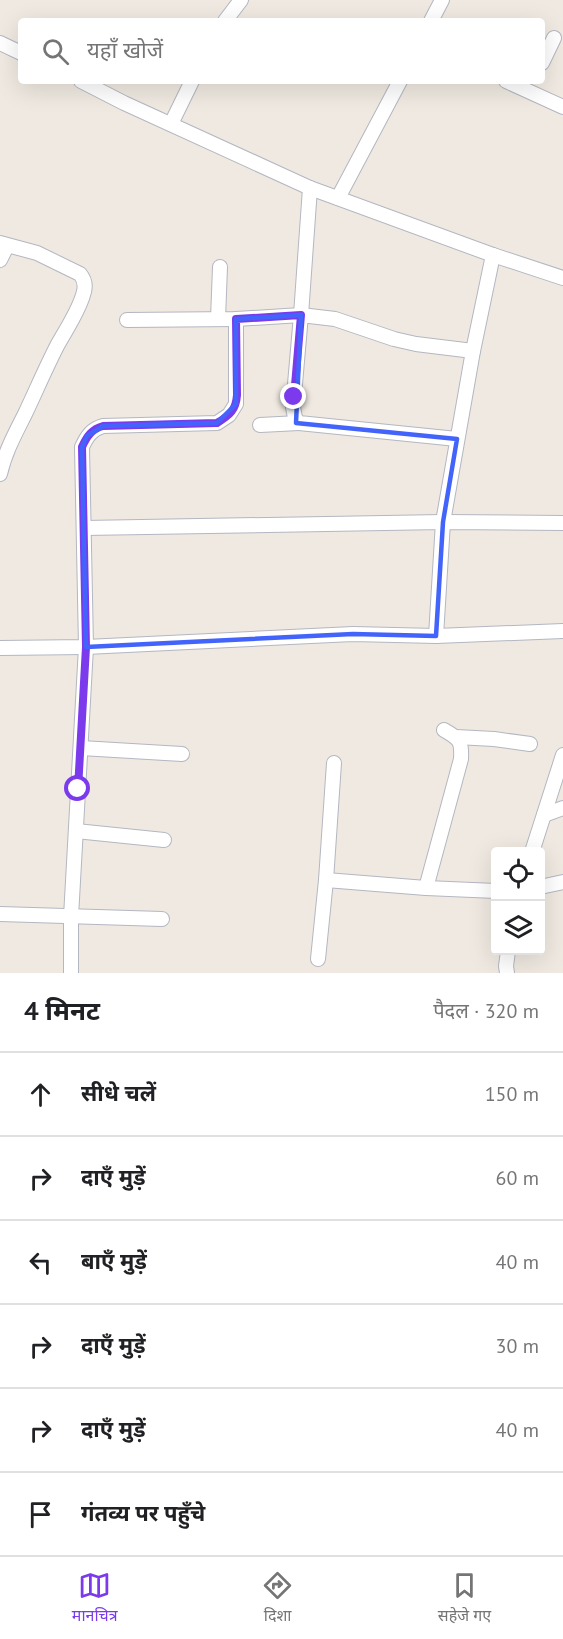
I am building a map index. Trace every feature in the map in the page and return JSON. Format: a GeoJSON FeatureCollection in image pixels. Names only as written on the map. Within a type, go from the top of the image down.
{"type":"FeatureCollection","features":[{"type":"Feature","properties":{"kind":"street"},"geometry":{"type":"LineString","coordinates":[[227,18],[241,0]]}},
{"type":"Feature","properties":{"kind":"street"},"geometry":{"type":"LineString","coordinates":[[433,18],[442,0]]}},
{"type":"Feature","properties":{"kind":"street"},"geometry":{"type":"LineString","coordinates":[[545,57],[554,38]]}},
{"type":"Feature","properties":{"kind":"street"},"geometry":{"type":"LineString","coordinates":[[0,43],[18,52]]}},
{"type":"Feature","properties":{"kind":"street"},"geometry":{"type":"LineString","coordinates":[[87,84],[310,188],[563,278]]}},
{"type":"Feature","properties":{"kind":"street"},"geometry":{"type":"LineString","coordinates":[[171,124],[191,84]]}},
{"type":"Feature","properties":{"kind":"street"},"geometry":{"type":"LineString","coordinates":[[338,198],[398,84]]}},
{"type":"Feature","properties":{"kind":"street"},"geometry":{"type":"LineString","coordinates":[[531,86],[563,108]]}},
{"type":"Feature","properties":{"kind":"street"},"geometry":{"type":"LineString","coordinates":[[299,423],[295,418],[293,407],[310,188]]}},
{"type":"Feature","properties":{"kind":"street"},"geometry":{"type":"LineString","coordinates":[[0,260],[4,245],[37,253],[80,274],[85,284],[84,294],[11,441],[0,474]]}},
{"type":"Feature","properties":{"kind":"street"},"geometry":{"type":"LineString","coordinates":[[436,636],[443,522],[473,351],[494,255]]}},
{"type":"Feature","properties":{"kind":"street"},"geometry":{"type":"LineString","coordinates":[[218,319],[220,267]]}},
{"type":"Feature","properties":{"kind":"street"},"geometry":{"type":"LineString","coordinates":[[127,320],[236,319],[301,315],[335,319],[416,344],[473,351]]}},
{"type":"Feature","properties":{"kind":"street"},"geometry":{"type":"LineString","coordinates":[[71,973],[71,917],[86,647],[82,447],[87,436],[96,428],[103,426],[217,423],[229,415],[236,404],[237,395],[236,319]]}},
{"type":"Feature","properties":{"kind":"street"},"geometry":{"type":"LineString","coordinates":[[260,424],[299,423],[457,439]]}},
{"type":"Feature","properties":{"kind":"street"},"geometry":{"type":"LineString","coordinates":[[84,528],[443,522],[563,523]]}},
{"type":"Feature","properties":{"kind":"street"},"geometry":{"type":"LineString","coordinates":[[0,648],[86,647],[353,634],[436,636],[563,631]]}},
{"type":"Feature","properties":{"kind":"street"},"geometry":{"type":"LineString","coordinates":[[426,888],[461,759],[462,747],[450,734],[530,744]]}},
{"type":"Feature","properties":{"kind":"street"},"geometry":{"type":"LineString","coordinates":[[81,748],[182,754]]}},
{"type":"Feature","properties":{"kind":"street"},"geometry":{"type":"LineString","coordinates":[[534,847],[563,755]]}},
{"type":"Feature","properties":{"kind":"street"},"geometry":{"type":"LineString","coordinates":[[318,959],[334,763]]}},
{"type":"Feature","properties":{"kind":"street"},"geometry":{"type":"LineString","coordinates":[[544,815],[563,808]]}},
{"type":"Feature","properties":{"kind":"street"},"geometry":{"type":"LineString","coordinates":[[76,831],[164,840]]}},
{"type":"Feature","properties":{"kind":"street"},"geometry":{"type":"LineString","coordinates":[[326,880],[491,891]]}},
{"type":"Feature","properties":{"kind":"street"},"geometry":{"type":"LineString","coordinates":[[545,886],[563,882]]}},
{"type":"Feature","properties":{"kind":"street"},"geometry":{"type":"LineString","coordinates":[[0,914],[162,919]]}},
{"type":"Feature","properties":{"kind":"street"},"geometry":{"type":"LineString","coordinates":[[507,955],[507,973]]}},
{"type":"Feature","properties":{"kind":"highlighted area"},"geometry":{"type":"Polygon","coordinates":[[[301,315],[296,423],[457,439],[443,522],[436,636],[353,634],[86,647],[82,447],[87,436],[103,426],[217,423],[236,404],[236,319],[301,315]]]}},
{"type":"Feature","properties":{"kind":"route"},"geometry":{"type":"LineString","coordinates":[[78,789],[86,647],[82,447],[87,436],[96,428],[103,426],[217,423],[229,415],[236,404],[237,395],[236,319],[301,315],[294,397]]}}]}
